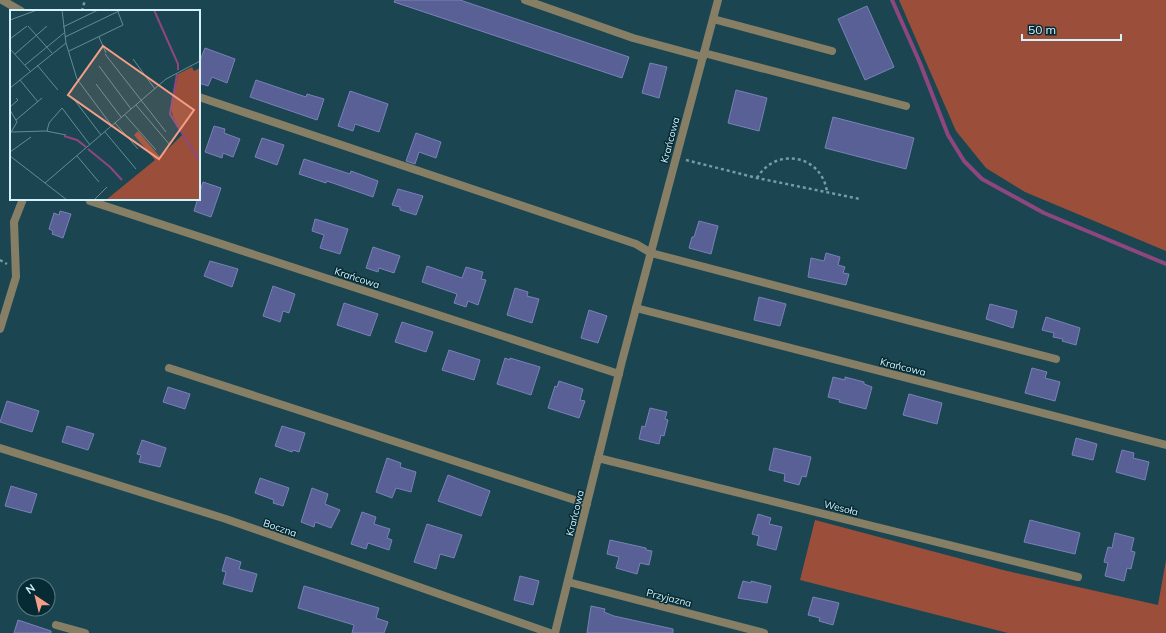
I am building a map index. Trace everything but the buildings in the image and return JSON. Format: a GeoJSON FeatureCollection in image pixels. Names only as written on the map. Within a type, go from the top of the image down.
{"type":"FeatureCollection","features":[{"type":"Feature","properties":{"kind":"street"},"geometry":{"type":"LineString","coordinates":[[2,0],[19,10]]}},
{"type":"Feature","properties":{"kind":"street"},"geometry":{"type":"LineString","coordinates":[[525,0],[633,38],[906,106]]}},
{"type":"Feature","properties":{"kind":"street","name":"Krańcowa"},"geometry":{"type":"LineString","coordinates":[[555,633],[619,374],[718,0]]}},
{"type":"Feature","properties":{"kind":"street"},"geometry":{"type":"LineString","coordinates":[[713,19],[832,51]]}},
{"type":"Feature","properties":{"kind":"street"},"geometry":{"type":"LineString","coordinates":[[200,97],[636,244],[651,253],[1056,359]]}},
{"type":"Feature","properties":{"kind":"street"},"geometry":{"type":"LineString","coordinates":[[0,329],[16,278],[14,222],[23,200]]}},
{"type":"Feature","properties":{"kind":"street","name":"Krańcowa"},"geometry":{"type":"LineString","coordinates":[[90,201],[619,374]]}},
{"type":"Feature","properties":{"kind":"street","name":"Krańcowa"},"geometry":{"type":"LineString","coordinates":[[636,308],[1166,445]]}},
{"type":"Feature","properties":{"kind":"street"},"geometry":{"type":"LineString","coordinates":[[169,368],[587,504]]}},
{"type":"Feature","properties":{"kind":"street","name":"Boczna"},"geometry":{"type":"LineString","coordinates":[[0,448],[226,519],[550,633]]}},
{"type":"Feature","properties":{"kind":"street","name":"Wesoła"},"geometry":{"type":"LineString","coordinates":[[598,458],[1078,577]]}},
{"type":"Feature","properties":{"kind":"street","name":"Przyjazna"},"geometry":{"type":"LineString","coordinates":[[568,582],[764,633]]}},
{"type":"Feature","properties":{"kind":"street"},"geometry":{"type":"LineString","coordinates":[[56,626],[85,633]]}},
{"type":"Feature","properties":{"kind":"path"},"geometry":{"type":"LineString","coordinates":[[82,10],[85,0]]}},
{"type":"Feature","properties":{"kind":"path"},"geometry":{"type":"LineString","coordinates":[[676,157],[757,178],[860,199]]}},
{"type":"Feature","properties":{"kind":"path"},"geometry":{"type":"LineString","coordinates":[[757,178],[761,170],[779,160],[798,159],[808,162],[816,168],[826,184],[828,192]]}},
{"type":"Feature","properties":{"kind":"shaded area"},"geometry":{"type":"Polygon","coordinates":[[[899,0],[1166,0],[1166,251],[1025,192],[986,168],[956,131],[899,0]]]}},
{"type":"Feature","properties":{"kind":"shaded area"},"geometry":{"type":"Polygon","coordinates":[[[815,520],[1003,570],[1158,605],[1166,560],[1166,633],[1008,633],[800,580],[815,520]]]}},
{"type":"Feature","properties":{"kind":"waterway"},"geometry":{"type":"LineString","coordinates":[[892,0],[920,63],[948,135],[964,161],[982,179],[1044,213],[1166,264]]}}]}
